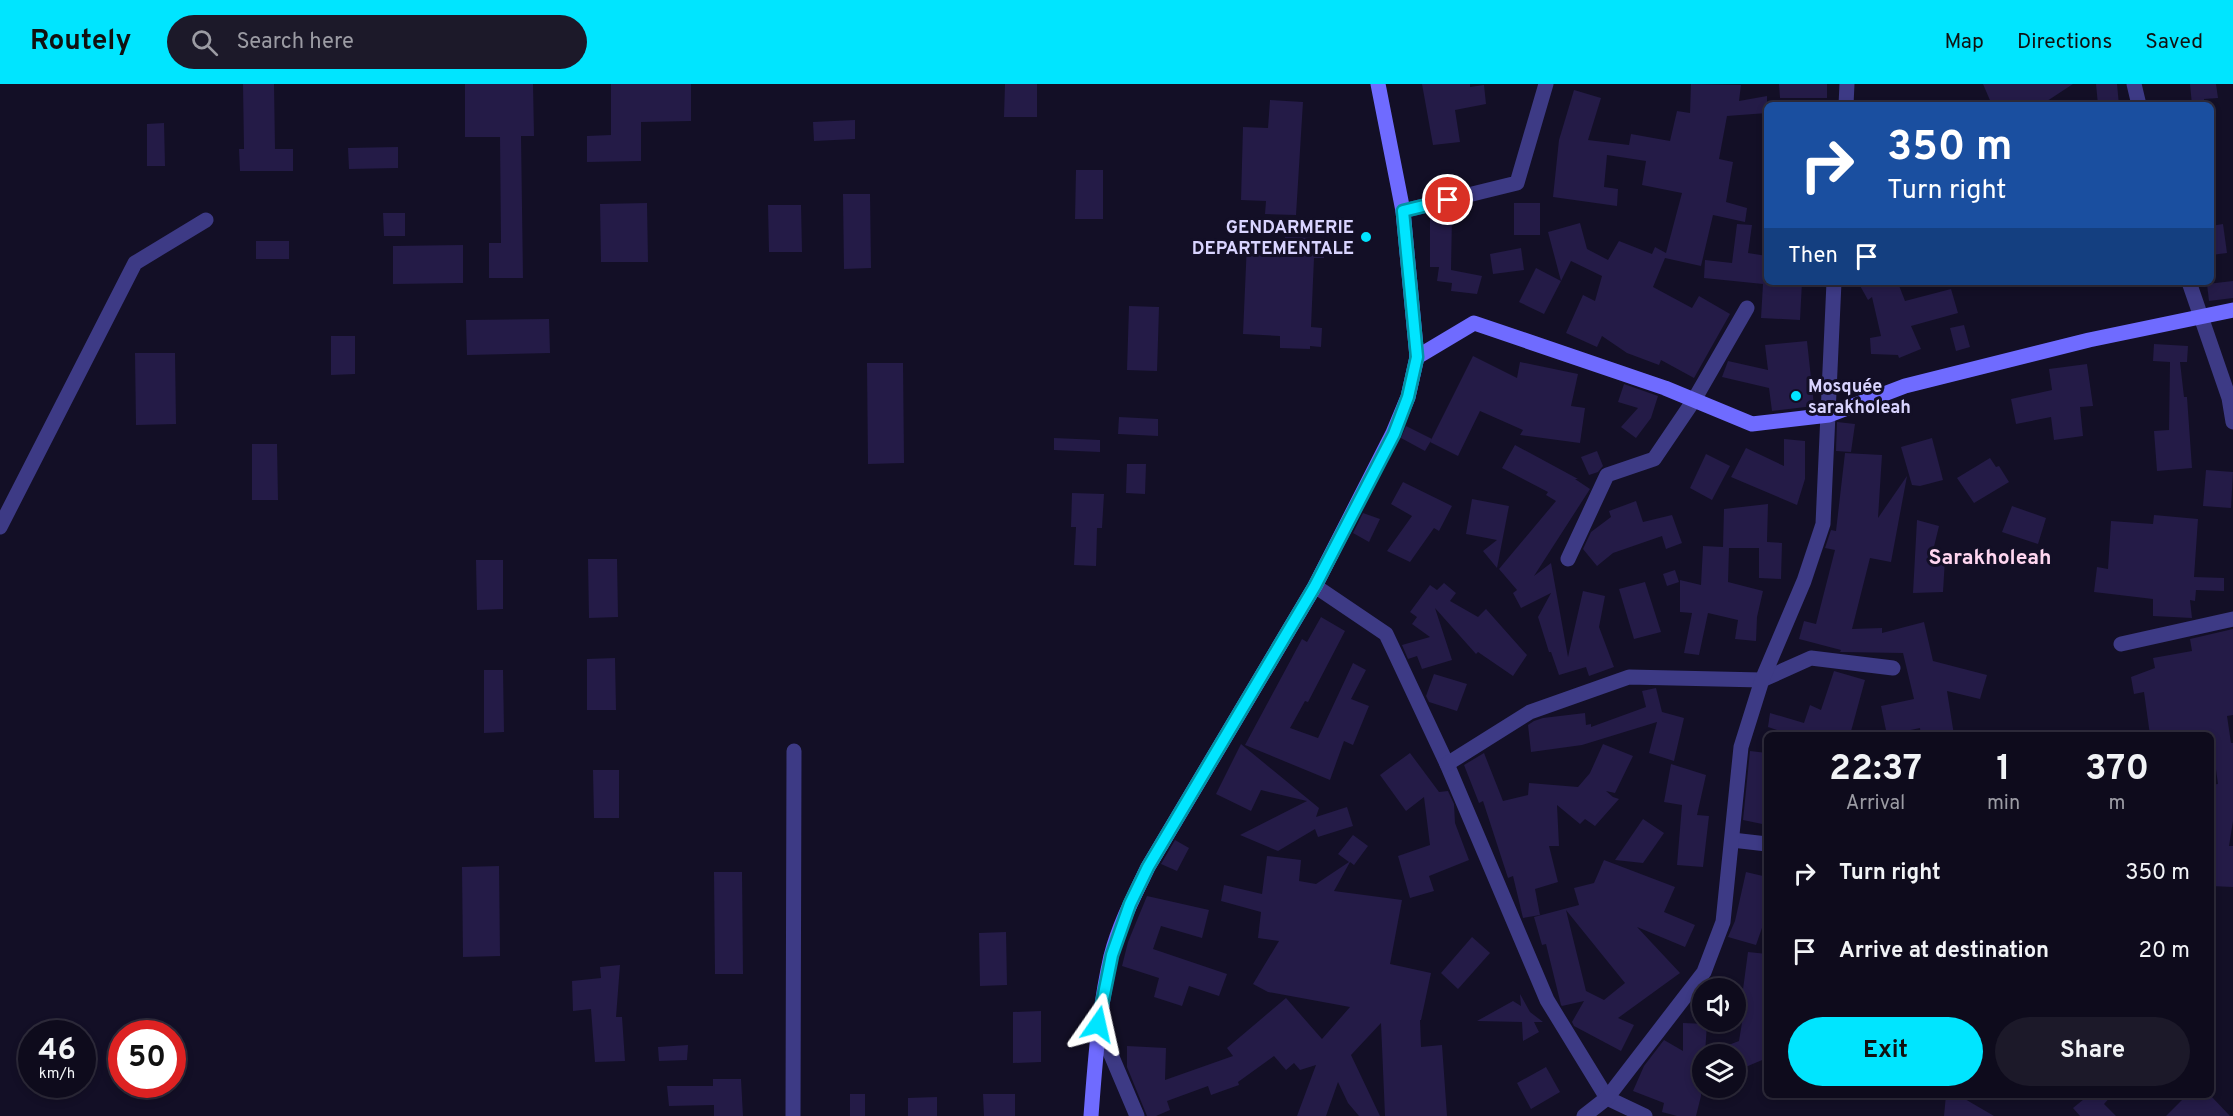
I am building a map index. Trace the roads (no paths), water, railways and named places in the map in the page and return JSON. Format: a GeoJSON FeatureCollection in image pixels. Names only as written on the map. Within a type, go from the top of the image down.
{"type":"FeatureCollection","features":[{"type":"Feature","properties":{"kind":"main road"},"geometry":{"type":"LineString","coordinates":[[1091,1116],[1098,1024],[1112,955],[1130,904],[1144,876],[1315,586],[1394,434],[1408,397],[1417,357],[1403,211],[1378,84]]}},
{"type":"Feature","properties":{"kind":"main road"},"geometry":{"type":"LineString","coordinates":[[1417,357],[1474,323],[1694,400],[1752,424],[1829,415],[1905,386],[2089,340],[2233,310]]}},
{"type":"Feature","properties":{"kind":"street"},"geometry":{"type":"LineString","coordinates":[[1403,211],[1517,183],[1546,84]]}},
{"type":"Feature","properties":{"kind":"street"},"geometry":{"type":"LineString","coordinates":[[1846,102],[1847,84]]}},
{"type":"Feature","properties":{"kind":"street"},"geometry":{"type":"LineString","coordinates":[[2134,84],[2138,102]]}},
{"type":"Feature","properties":{"kind":"street"},"geometry":{"type":"LineString","coordinates":[[0,527],[135,263],[206,220]]}},
{"type":"Feature","properties":{"kind":"street"},"geometry":{"type":"LineString","coordinates":[[1584,1116],[1607,1098],[1704,972],[1723,922],[1741,747],[1762,680],[1804,581],[1823,524],[1834,285]]}},
{"type":"Feature","properties":{"kind":"street"},"geometry":{"type":"LineString","coordinates":[[2190,285],[2229,398],[2233,422]]}},
{"type":"Feature","properties":{"kind":"street"},"geometry":{"type":"LineString","coordinates":[[1568,559],[1607,475],[1654,459],[1694,400],[1747,308]]}},
{"type":"Feature","properties":{"kind":"street"},"geometry":{"type":"LineString","coordinates":[[1315,586],[1386,634],[1447,764],[1546,1000],[1607,1098],[1645,1116]]}},
{"type":"Feature","properties":{"kind":"street"},"geometry":{"type":"LineString","coordinates":[[2121,644],[2233,619]]}},
{"type":"Feature","properties":{"kind":"street"},"geometry":{"type":"LineString","coordinates":[[1447,764],[1530,712],[1629,677],[1762,680],[1811,658],[1893,668]]}},
{"type":"Feature","properties":{"kind":"street"},"geometry":{"type":"LineString","coordinates":[[793,1116],[794,751]]}},
{"type":"Feature","properties":{"kind":"street"},"geometry":{"type":"LineString","coordinates":[[1732,840],[1764,844]]}},
{"type":"Feature","properties":{"kind":"street"},"geometry":{"type":"LineString","coordinates":[[1098,1024],[1137,1116]]}},
{"type":"Feature","properties":{"kind":"place","name":"GENDARMERIE DEPARTEMENTALE"},"geometry":{"type":"Point","coordinates":[1366,237]}},
{"type":"Feature","properties":{"kind":"place","name":"Mosquée sarakholeah"},"geometry":{"type":"Point","coordinates":[1796,396]}},
{"type":"Feature","properties":{"kind":"district","name":"Sarakholeah"},"geometry":{"type":"Point","coordinates":[1990,557]}}]}
